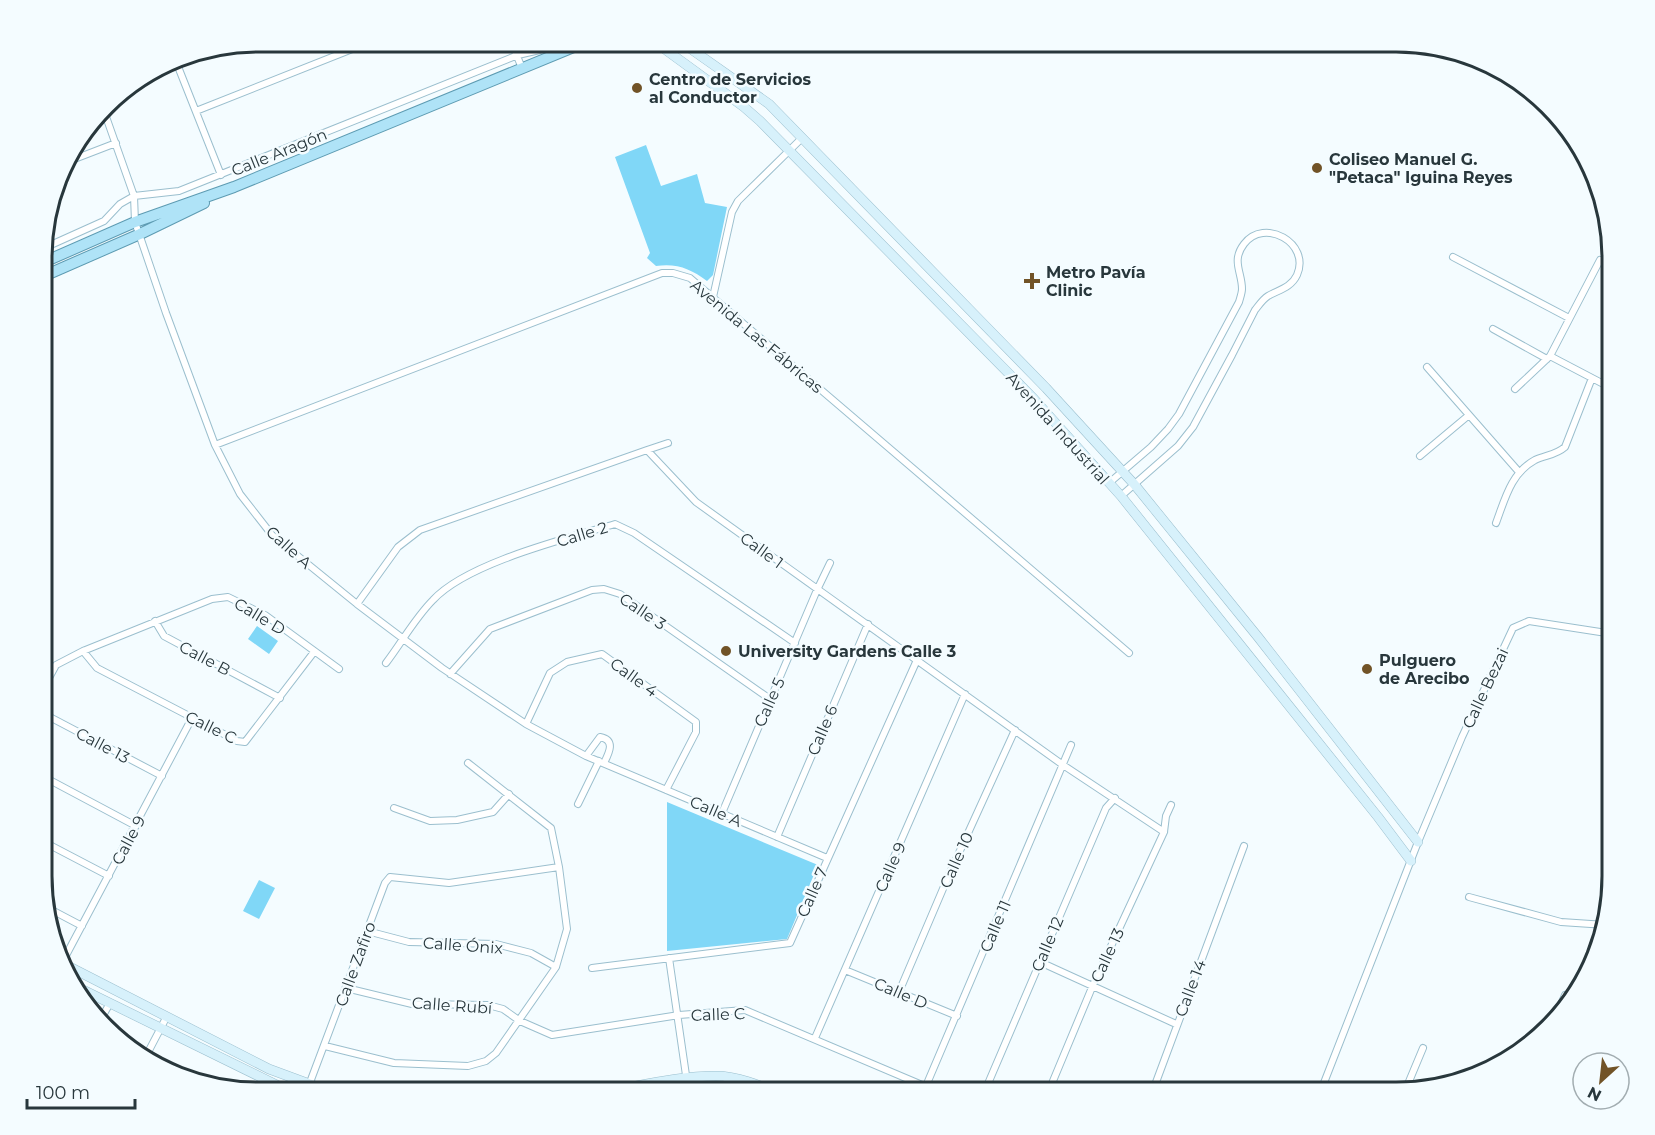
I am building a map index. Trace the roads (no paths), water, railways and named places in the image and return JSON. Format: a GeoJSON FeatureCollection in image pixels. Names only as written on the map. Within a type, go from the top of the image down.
{"type":"FeatureCollection","features":[{"type":"Feature","properties":{"kind":"main road"},"geometry":{"type":"LineString","coordinates":[[52,258],[135,222],[234,187],[558,53]]}},
{"type":"Feature","properties":{"kind":"main road"},"geometry":{"type":"LineString","coordinates":[[52,272],[184,214],[234,187]]}},
{"type":"Feature","properties":{"kind":"street"},"geometry":{"type":"LineString","coordinates":[[196,111],[342,53]]}},
{"type":"Feature","properties":{"kind":"street","name":"Calle Aragón"},"geometry":{"type":"LineString","coordinates":[[134,196],[179,191],[221,176],[527,53]]}},
{"type":"Feature","properties":{"kind":"street","name":"Avenida Industrial"},"geometry":{"type":"LineString","coordinates":[[670,53],[744,107],[790,150],[1034,399],[1121,496],[1411,861]]}},
{"type":"Feature","properties":{"kind":"street","name":"Avenida Industrial"},"geometry":{"type":"LineString","coordinates":[[697,53],[769,104],[1046,388],[1134,484],[1258,637],[1418,842]]}},
{"type":"Feature","properties":{"kind":"street"},"geometry":{"type":"LineString","coordinates":[[518,55],[522,68]]}},
{"type":"Feature","properties":{"kind":"street"},"geometry":{"type":"LineString","coordinates":[[179,69],[221,176]]}},
{"type":"Feature","properties":{"kind":"street"},"geometry":{"type":"LineString","coordinates":[[107,120],[134,196],[135,222]]}},
{"type":"Feature","properties":{"kind":"street"},"geometry":{"type":"LineString","coordinates":[[713,297],[732,212],[738,201],[802,138]]}},
{"type":"Feature","properties":{"kind":"street"},"geometry":{"type":"LineString","coordinates":[[79,157],[116,143]]}},
{"type":"Feature","properties":{"kind":"street"},"geometry":{"type":"LineString","coordinates":[[53,244],[104,221],[120,204],[134,196]]}},
{"type":"Feature","properties":{"kind":"street","name":"Calle A"},"geometry":{"type":"LineString","coordinates":[[135,222],[215,445],[240,494],[272,535],[357,604],[450,674],[526,724],[586,756],[827,858]]}},
{"type":"Feature","properties":{"kind":"street"},"geometry":{"type":"LineString","coordinates":[[1109,483],[1168,429],[1190,397],[1239,302],[1242,291],[1237,268],[1238,256],[1243,245],[1252,236],[1264,233],[1277,234],[1286,238],[1296,248],[1300,261],[1297,276],[1280,292],[1267,296],[1255,310],[1227,366],[1193,426],[1178,446],[1121,496]]}},
{"type":"Feature","properties":{"kind":"street"},"geometry":{"type":"LineString","coordinates":[[1453,257],[1569,318]]}},
{"type":"Feature","properties":{"kind":"street"},"geometry":{"type":"LineString","coordinates":[[1515,389],[1548,357],[1600,261]]}},
{"type":"Feature","properties":{"kind":"street","name":"Avenida Las Fábricas"},"geometry":{"type":"LineString","coordinates":[[215,445],[662,273],[673,273],[690,278],[713,297],[1129,653]]}},
{"type":"Feature","properties":{"kind":"street"},"geometry":{"type":"LineString","coordinates":[[1493,328],[1602,384]]}},
{"type":"Feature","properties":{"kind":"street"},"geometry":{"type":"LineString","coordinates":[[1427,368],[1520,472]]}},
{"type":"Feature","properties":{"kind":"street"},"geometry":{"type":"LineString","coordinates":[[1496,523],[1511,484],[1520,472],[1535,460],[1560,452],[1565,447],[1592,378]]}},
{"type":"Feature","properties":{"kind":"street"},"geometry":{"type":"LineString","coordinates":[[1420,456],[1469,415]]}},
{"type":"Feature","properties":{"kind":"street"},"geometry":{"type":"LineString","coordinates":[[357,604],[398,547],[420,530],[668,443]]}},
{"type":"Feature","properties":{"kind":"street","name":"Calle 1"},"geometry":{"type":"LineString","coordinates":[[647,450],[696,502],[1063,765],[1164,832]]}},
{"type":"Feature","properties":{"kind":"street","name":"Calle 2"},"geometry":{"type":"LineString","coordinates":[[404,639],[433,599],[459,578],[527,551],[615,524],[634,533],[795,643]]}},
{"type":"Feature","properties":{"kind":"street","name":"Calle 5"},"geometry":{"type":"LineString","coordinates":[[722,813],[830,563]]}},
{"type":"Feature","properties":{"kind":"street","name":"Calle 3"},"geometry":{"type":"LineString","coordinates":[[450,674],[490,629],[592,590],[604,589],[620,594],[770,699]]}},
{"type":"Feature","properties":{"kind":"street","name":"Calle D"},"geometry":{"type":"LineString","coordinates":[[155,621],[212,599],[228,597],[265,615],[339,669]]}},
{"type":"Feature","properties":{"kind":"street"},"geometry":{"type":"LineString","coordinates":[[53,671],[56,665],[83,651],[155,621]]}},
{"type":"Feature","properties":{"kind":"street","name":"Calle B"},"geometry":{"type":"LineString","coordinates":[[155,621],[164,636],[280,698]]}},
{"type":"Feature","properties":{"kind":"street","name":"Calle Bezai"},"geometry":{"type":"LineString","coordinates":[[1324,1082],[1462,736],[1513,628],[1529,621],[1602,632]]}},
{"type":"Feature","properties":{"kind":"street","name":"Calle 6"},"geometry":{"type":"LineString","coordinates":[[777,837],[868,624]]}},
{"type":"Feature","properties":{"kind":"street"},"geometry":{"type":"LineString","coordinates":[[1242,648],[1258,637]]}},
{"type":"Feature","properties":{"kind":"street"},"geometry":{"type":"LineString","coordinates":[[386,663],[404,639]]}},
{"type":"Feature","properties":{"kind":"street","name":"Calle C"},"geometry":{"type":"LineString","coordinates":[[83,651],[97,668],[237,741],[245,742],[314,652]]}},
{"type":"Feature","properties":{"kind":"street","name":"Calle 4"},"geometry":{"type":"LineString","coordinates":[[526,724],[550,674],[567,662],[602,654],[696,722],[696,732],[666,790]]}},
{"type":"Feature","properties":{"kind":"street","name":"Calle 7"},"geometry":{"type":"LineString","coordinates":[[592,968],[790,943],[917,660]]}},
{"type":"Feature","properties":{"kind":"street","name":"Calle 9"},"geometry":{"type":"LineString","coordinates":[[815,1038],[965,694]]}},
{"type":"Feature","properties":{"kind":"street","name":"Calle 9"},"geometry":{"type":"LineString","coordinates":[[68,955],[192,718]]}},
{"type":"Feature","properties":{"kind":"street","name":"Calle 13"},"geometry":{"type":"LineString","coordinates":[[53,719],[162,776]]}},
{"type":"Feature","properties":{"kind":"street","name":"Calle 10"},"geometry":{"type":"LineString","coordinates":[[899,992],[1015,729]]}},
{"type":"Feature","properties":{"kind":"street"},"geometry":{"type":"LineString","coordinates":[[578,804],[611,748],[610,742],[600,737],[586,756]]}},
{"type":"Feature","properties":{"kind":"street","name":"Calle 11"},"geometry":{"type":"LineString","coordinates":[[928,1082],[1071,745]]}},
{"type":"Feature","properties":{"kind":"street"},"geometry":{"type":"LineString","coordinates":[[326,1046],[394,1064],[468,1066],[486,1062],[496,1053],[520,1021],[556,967],[567,929],[551,828],[468,763]]}},
{"type":"Feature","properties":{"kind":"street"},"geometry":{"type":"LineString","coordinates":[[53,782],[136,826]]}},
{"type":"Feature","properties":{"kind":"street"},"geometry":{"type":"LineString","coordinates":[[394,808],[430,821],[457,820],[493,812],[509,794]]}},
{"type":"Feature","properties":{"kind":"street","name":"Calle 12"},"geometry":{"type":"LineString","coordinates":[[989,1082],[1106,808],[1114,798]]}},
{"type":"Feature","properties":{"kind":"street","name":"Calle 13"},"geometry":{"type":"LineString","coordinates":[[1053,1082],[1093,985],[1164,832],[1166,816],[1171,805]]}},
{"type":"Feature","properties":{"kind":"street"},"geometry":{"type":"LineString","coordinates":[[1378,817],[1391,807]]}},
{"type":"Feature","properties":{"kind":"street","name":"Calle 14"},"geometry":{"type":"LineString","coordinates":[[1040,962],[1176,1024],[1244,846]]}},
{"type":"Feature","properties":{"kind":"street"},"geometry":{"type":"LineString","coordinates":[[53,847],[109,876]]}},
{"type":"Feature","properties":{"kind":"street","name":"Calle Zafiro"},"geometry":{"type":"LineString","coordinates":[[310,1082],[326,1046],[385,883],[390,877],[449,883],[559,867]]}},
{"type":"Feature","properties":{"kind":"street"},"geometry":{"type":"LineString","coordinates":[[1469,897],[1562,922],[1597,924]]}},
{"type":"Feature","properties":{"kind":"street"},"geometry":{"type":"LineString","coordinates":[[55,912],[82,926]]}},
{"type":"Feature","properties":{"kind":"street","name":"Calle Ónix"},"geometry":{"type":"LineString","coordinates":[[367,932],[408,942],[495,944],[531,953],[556,967]]}},
{"type":"Feature","properties":{"kind":"street"},"geometry":{"type":"LineString","coordinates":[[669,958],[687,1082]]}},
{"type":"Feature","properties":{"kind":"street"},"geometry":{"type":"LineString","coordinates":[[75,969],[269,1069],[302,1082]]}},
{"type":"Feature","properties":{"kind":"street","name":"Calle D"},"geometry":{"type":"LineString","coordinates":[[845,970],[957,1016]]}},
{"type":"Feature","properties":{"kind":"street","name":"Calle Rubí"},"geometry":{"type":"LineString","coordinates":[[346,988],[412,1004],[488,1005],[503,1010],[520,1021]]}},
{"type":"Feature","properties":{"kind":"street"},"geometry":{"type":"LineString","coordinates":[[89,993],[271,1082]]}},
{"type":"Feature","properties":{"kind":"street"},"geometry":{"type":"LineString","coordinates":[[105,1013],[110,1003],[128,996]]}},
{"type":"Feature","properties":{"kind":"street","name":"Calle C"},"geometry":{"type":"LineString","coordinates":[[520,1021],[552,1035],[679,1015],[745,1010],[815,1038],[908,1082]]}},
{"type":"Feature","properties":{"kind":"street"},"geometry":{"type":"LineString","coordinates":[[149,1051],[168,1016]]}},
{"type":"Feature","properties":{"kind":"street"},"geometry":{"type":"LineString","coordinates":[[1156,1082],[1176,1024]]}},
{"type":"Feature","properties":{"kind":"street"},"geometry":{"type":"LineString","coordinates":[[1409,1082],[1423,1048]]}},
{"type":"Feature","properties":{"kind":"street"},"geometry":{"type":"LineString","coordinates":[[663,1082],[717,1076],[750,1082]]}},
{"type":"Feature","properties":{"kind":"place","name":"Centro de Servicios al Conductor"},"geometry":{"type":"Point","coordinates":[637,88]}},
{"type":"Feature","properties":{"kind":"place","name":"Coliseo Manuel G. \"Petaca\" Iguina Reyes"},"geometry":{"type":"Point","coordinates":[1317,168]}},
{"type":"Feature","properties":{"kind":"place","name":"Metro Pavía Clinic"},"geometry":{"type":"Point","coordinates":[1032,281]}},
{"type":"Feature","properties":{"kind":"place","name":"University Gardens Calle 3"},"geometry":{"type":"Point","coordinates":[726,651]}},
{"type":"Feature","properties":{"kind":"place","name":"Pulguero de Arecibo"},"geometry":{"type":"Point","coordinates":[1367,669]}}]}
